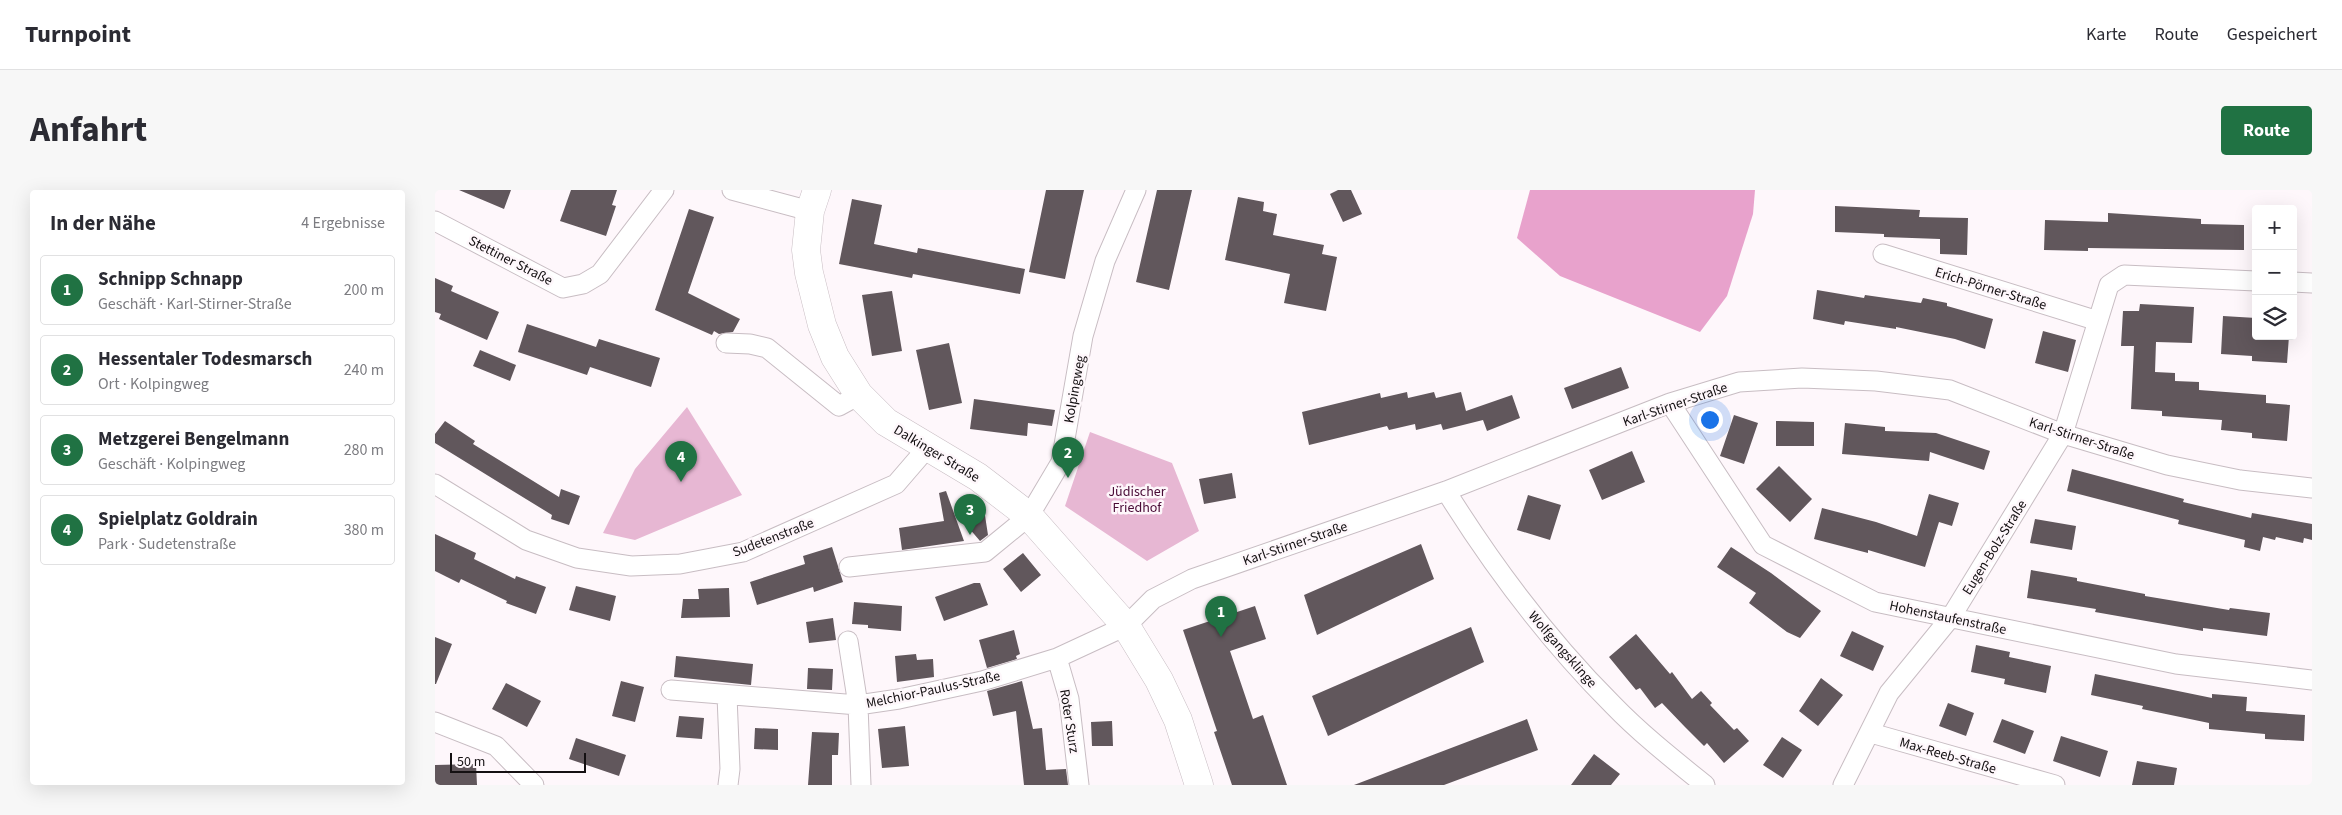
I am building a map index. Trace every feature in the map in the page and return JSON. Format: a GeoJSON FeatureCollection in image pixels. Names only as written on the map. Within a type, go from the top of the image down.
{"type":"FeatureCollection","features":[{"type":"Feature","properties":{"kind":"street","name":"Stettiner Straße"},"geometry":{"type":"LineString","coordinates":[[435,221],[563,288],[583,284],[600,274],[665,190]]}},
{"type":"Feature","properties":{"kind":"street"},"geometry":{"type":"LineString","coordinates":[[732,190],[813,200]]}},
{"type":"Feature","properties":{"kind":"street","name":"Kolpingweg"},"geometry":{"type":"LineString","coordinates":[[849,567],[985,552],[1029,516],[1061,462],[1083,336],[1105,261],[1136,190]]}},
{"type":"Feature","properties":{"kind":"street","name":"Dalkinger Straße"},"geometry":{"type":"LineString","coordinates":[[813,200],[806,250],[809,273],[822,325],[835,357],[859,395],[886,422],[978,477],[1029,516],[1126,626],[1159,680],[1178,720],[1199,785]]}},
{"type":"Feature","properties":{"kind":"street","name":"Erich-Pörner-Straße"},"geometry":{"type":"LineString","coordinates":[[1883,254],[2098,321]]}},
{"type":"Feature","properties":{"kind":"street","name":"Eugen-Bolz-Straße"},"geometry":{"type":"LineString","coordinates":[[1843,785],[1871,733],[1889,693],[1951,618],[2063,434],[2109,285],[2124,275],[2252,281]]}},
{"type":"Feature","properties":{"kind":"street"},"geometry":{"type":"LineString","coordinates":[[2297,282],[2312,283]]}},
{"type":"Feature","properties":{"kind":"street"},"geometry":{"type":"LineString","coordinates":[[726,343],[750,344],[767,348],[839,406],[859,395]]}},
{"type":"Feature","properties":{"kind":"street","name":"Karl-Stirner-Straße"},"geometry":{"type":"LineString","coordinates":[[1126,626],[1153,599],[1192,579],[1446,491],[1670,403],[1739,382],[1802,378],[1876,381],[1950,390],[2063,434],[2167,465],[2239,480],[2312,488]]}},
{"type":"Feature","properties":{"kind":"street","name":"Hohenstaufenstraße"},"geometry":{"type":"LineString","coordinates":[[1670,403],[1763,545],[1875,602],[2176,664],[2312,680]]}},
{"type":"Feature","properties":{"kind":"street","name":"Sudetenstraße"},"geometry":{"type":"LineString","coordinates":[[435,484],[526,540],[577,558],[631,566],[680,564],[743,552],[896,484],[927,448]]}},
{"type":"Feature","properties":{"kind":"street","name":"Wolfgangsklinge"},"geometry":{"type":"LineString","coordinates":[[1446,491],[1478,543],[1573,664],[1615,707],[1705,785]]}},
{"type":"Feature","properties":{"kind":"street","name":"Melchior-Paulus-Straße"},"geometry":{"type":"LineString","coordinates":[[671,690],[727,696],[858,705],[899,699],[982,681],[1057,658],[1126,626]]}},
{"type":"Feature","properties":{"kind":"street"},"geometry":{"type":"LineString","coordinates":[[848,641],[858,705],[861,785]]}},
{"type":"Feature","properties":{"kind":"street","name":"Roter Sturz"},"geometry":{"type":"LineString","coordinates":[[1057,658],[1069,699],[1079,785]]}},
{"type":"Feature","properties":{"kind":"street"},"geometry":{"type":"LineString","coordinates":[[727,696],[730,768],[728,785]]}},
{"type":"Feature","properties":{"kind":"street"},"geometry":{"type":"LineString","coordinates":[[435,722],[496,746],[533,785]]}},
{"type":"Feature","properties":{"kind":"street","name":"Max-Reeb-Straße"},"geometry":{"type":"LineString","coordinates":[[1871,733],[2055,785]]}},
{"type":"Feature","properties":{"kind":"green space"},"geometry":{"type":"Polygon","coordinates":[[[687,407],[742,495],[635,540],[603,533],[635,469],[687,407]]]}},
{"type":"Feature","properties":{"kind":"green space","name":"Jüdischer Friedhof"},"geometry":{"type":"Polygon","coordinates":[[[1090,432],[1172,463],[1199,531],[1147,561],[1065,506],[1090,432]]]}},
{"type":"Feature","properties":{"kind":"shaded area"},"geometry":{"type":"Polygon","coordinates":[[[1530,190],[1755,190],[1753,214],[1727,296],[1700,332],[1560,276],[1517,238],[1530,190]]]}},
{"type":"Feature","properties":{"kind":"building"},"geometry":{"type":"Polygon","coordinates":[[[459,190],[511,190],[504,209],[459,190]]]}},
{"type":"Feature","properties":{"kind":"building"},"geometry":{"type":"Polygon","coordinates":[[[571,190],[617,190],[612,205],[616,206],[606,236],[560,221],[571,190]]]}},
{"type":"Feature","properties":{"kind":"building"},"geometry":{"type":"Polygon","coordinates":[[[1046,190],[1084,190],[1065,279],[1029,272],[1046,190]]]}},
{"type":"Feature","properties":{"kind":"building"},"geometry":{"type":"Polygon","coordinates":[[[1157,190],[1192,190],[1169,290],[1136,282],[1157,190]]]}},
{"type":"Feature","properties":{"kind":"building"},"geometry":{"type":"Polygon","coordinates":[[[1338,190],[1351,190],[1362,214],[1343,222],[1330,194],[1338,190]]]}},
{"type":"Feature","properties":{"kind":"building"},"geometry":{"type":"Polygon","coordinates":[[[1238,197],[1264,202],[1263,211],[1277,214],[1273,235],[1324,245],[1322,254],[1337,257],[1326,311],[1284,303],[1290,274],[1225,260],[1238,197]]]}},
{"type":"Feature","properties":{"kind":"building"},"geometry":{"type":"Polygon","coordinates":[[[852,199],[882,205],[874,244],[917,253],[918,248],[1025,269],[1020,294],[913,274],[912,278],[839,264],[852,199]]]}},
{"type":"Feature","properties":{"kind":"building"},"geometry":{"type":"Polygon","coordinates":[[[1835,206],[1920,210],[1919,217],[1968,218],[1967,255],[1940,254],[1940,239],[1884,237],[1884,234],[1835,232],[1835,206]]]}},
{"type":"Feature","properties":{"kind":"building"},"geometry":{"type":"Polygon","coordinates":[[[689,209],[714,217],[688,293],[740,319],[733,332],[719,334],[714,331],[712,335],[655,310],[689,209]]]}},
{"type":"Feature","properties":{"kind":"building"},"geometry":{"type":"Polygon","coordinates":[[[2108,213],[2201,219],[2201,224],[2244,225],[2244,250],[2088,248],[2088,251],[2044,250],[2045,220],[2108,222],[2108,213]]]}},
{"type":"Feature","properties":{"kind":"building"},"geometry":{"type":"Polygon","coordinates":[[[435,278],[453,286],[451,291],[499,312],[487,340],[439,319],[441,314],[435,312],[435,278]]]}},
{"type":"Feature","properties":{"kind":"building"},"geometry":{"type":"Polygon","coordinates":[[[1817,290],[1864,298],[1865,295],[1921,303],[1923,298],[1947,303],[1947,306],[1993,319],[1985,349],[1955,339],[1896,327],[1896,329],[1845,321],[1844,325],[1813,319],[1817,290]]]}},
{"type":"Feature","properties":{"kind":"building"},"geometry":{"type":"Polygon","coordinates":[[[892,291],[902,351],[872,356],[862,295],[892,291]]]}},
{"type":"Feature","properties":{"kind":"building"},"geometry":{"type":"Polygon","coordinates":[[[2140,304],[2194,307],[2192,343],[2156,342],[2155,372],[2175,373],[2175,381],[2199,382],[2199,390],[2266,395],[2266,403],[2290,405],[2287,441],[2252,438],[2252,433],[2221,430],[2222,420],[2162,416],[2162,411],[2131,409],[2134,346],[2121,346],[2123,311],[2139,311],[2140,304]]]}},
{"type":"Feature","properties":{"kind":"building"},"geometry":{"type":"Polygon","coordinates":[[[2223,316],[2252,318],[2252,340],[2289,340],[2287,363],[2252,361],[2252,356],[2221,354],[2223,316]]]}},
{"type":"Feature","properties":{"kind":"building"},"geometry":{"type":"Polygon","coordinates":[[[527,324],[596,347],[599,339],[660,358],[651,387],[590,367],[587,375],[518,352],[527,324]]]}},
{"type":"Feature","properties":{"kind":"building"},"geometry":{"type":"Polygon","coordinates":[[[2043,331],[2076,340],[2068,372],[2035,363],[2043,331]]]}},
{"type":"Feature","properties":{"kind":"building"},"geometry":{"type":"Polygon","coordinates":[[[949,343],[962,403],[929,410],[916,350],[949,343]]]}},
{"type":"Feature","properties":{"kind":"building"},"geometry":{"type":"Polygon","coordinates":[[[480,350],[516,365],[510,381],[473,366],[480,350]]]}},
{"type":"Feature","properties":{"kind":"building"},"geometry":{"type":"Polygon","coordinates":[[[1621,367],[1629,388],[1572,409],[1564,388],[1621,367]]]}},
{"type":"Feature","properties":{"kind":"building"},"geometry":{"type":"Polygon","coordinates":[[[1407,392],[1408,398],[1434,392],[1436,398],[1461,392],[1466,411],[1512,395],[1520,418],[1487,431],[1483,420],[1443,430],[1441,424],[1416,430],[1415,424],[1389,430],[1387,426],[1309,445],[1302,412],[1380,393],[1381,398],[1407,392]]]}},
{"type":"Feature","properties":{"kind":"building"},"geometry":{"type":"Polygon","coordinates":[[[974,399],[1055,410],[1052,426],[1028,423],[1027,436],[970,429],[974,399]]]}},
{"type":"Feature","properties":{"kind":"building"},"geometry":{"type":"Polygon","coordinates":[[[1734,415],[1758,423],[1744,464],[1720,456],[1734,415]]]}},
{"type":"Feature","properties":{"kind":"building"},"geometry":{"type":"Polygon","coordinates":[[[445,421],[475,441],[473,444],[559,497],[561,489],[580,496],[569,525],[551,519],[552,515],[435,443],[435,434],[445,421]]]}},
{"type":"Feature","properties":{"kind":"building"},"geometry":{"type":"Polygon","coordinates":[[[1776,421],[1814,422],[1814,446],[1776,446],[1776,421]]]}},
{"type":"Feature","properties":{"kind":"building"},"geometry":{"type":"Polygon","coordinates":[[[1845,423],[1885,427],[1885,431],[1936,433],[1990,451],[1984,470],[1930,452],[1929,461],[1842,454],[1845,423]]]}},
{"type":"Feature","properties":{"kind":"building"},"geometry":{"type":"Polygon","coordinates":[[[1632,451],[1645,482],[1602,500],[1589,470],[1632,451]]]}},
{"type":"Feature","properties":{"kind":"building"},"geometry":{"type":"Polygon","coordinates":[[[1779,466],[1812,499],[1790,522],[1756,489],[1779,466]]]}},
{"type":"Feature","properties":{"kind":"building"},"geometry":{"type":"Polygon","coordinates":[[[2072,469],[2184,499],[2183,502],[2251,518],[2252,513],[2312,524],[2312,540],[2304,538],[2303,543],[2276,537],[2275,540],[2263,537],[2260,551],[2244,547],[2245,540],[2178,524],[2179,520],[2067,491],[2072,469]]]}},
{"type":"Feature","properties":{"kind":"building"},"geometry":{"type":"Polygon","coordinates":[[[1232,473],[1236,498],[1204,504],[1199,479],[1232,473]]]}},
{"type":"Feature","properties":{"kind":"building"},"geometry":{"type":"Polygon","coordinates":[[[946,491],[964,541],[902,550],[899,528],[944,521],[939,493],[946,491]]]}},
{"type":"Feature","properties":{"kind":"building"},"geometry":{"type":"Polygon","coordinates":[[[1929,494],[1959,503],[1952,526],[1939,522],[1925,567],[1868,550],[1868,553],[1814,539],[1822,508],[1876,522],[1917,536],[1929,494]]]}},
{"type":"Feature","properties":{"kind":"building"},"geometry":{"type":"Polygon","coordinates":[[[1528,495],[1561,505],[1550,540],[1517,530],[1528,495]]]}},
{"type":"Feature","properties":{"kind":"building"},"geometry":{"type":"Polygon","coordinates":[[[984,509],[988,535],[980,541],[957,514],[984,509]]]}},
{"type":"Feature","properties":{"kind":"building"},"geometry":{"type":"Polygon","coordinates":[[[2035,519],[2076,526],[2072,550],[2030,543],[2035,519]]]}},
{"type":"Feature","properties":{"kind":"building"},"geometry":{"type":"Polygon","coordinates":[[[435,534],[476,553],[474,559],[515,579],[516,576],[546,587],[536,614],[506,603],[507,601],[461,579],[459,583],[435,571],[435,534]]]}},
{"type":"Feature","properties":{"kind":"building"},"geometry":{"type":"Polygon","coordinates":[[[1421,544],[1434,579],[1317,635],[1304,595],[1421,544]]]}},
{"type":"Feature","properties":{"kind":"building"},"geometry":{"type":"Polygon","coordinates":[[[832,547],[843,582],[814,592],[813,587],[757,605],[750,582],[805,564],[803,556],[832,547]]]}},
{"type":"Feature","properties":{"kind":"building"},"geometry":{"type":"Polygon","coordinates":[[[1731,547],[1771,573],[1821,611],[1800,638],[1787,632],[1749,603],[1756,593],[1717,567],[1731,547]]]}},
{"type":"Feature","properties":{"kind":"building"},"geometry":{"type":"Polygon","coordinates":[[[1023,553],[1041,575],[1021,592],[1003,569],[1023,553]]]}},
{"type":"Feature","properties":{"kind":"building"},"geometry":{"type":"Polygon","coordinates":[[[2031,570],[2077,578],[2077,581],[2145,594],[2145,596],[2229,610],[2230,608],[2270,613],[2267,636],[2203,628],[2203,631],[2095,612],[2096,609],[2027,598],[2031,570]]]}},
{"type":"Feature","properties":{"kind":"building"},"geometry":{"type":"Polygon","coordinates":[[[974,583],[980,583],[988,605],[944,621],[935,597],[974,583]]]}},
{"type":"Feature","properties":{"kind":"building"},"geometry":{"type":"Polygon","coordinates":[[[576,586],[616,596],[610,621],[569,610],[576,586]]]}},
{"type":"Feature","properties":{"kind":"building"},"geometry":{"type":"Polygon","coordinates":[[[729,588],[730,617],[681,618],[683,599],[699,599],[698,589],[729,588]]]}},
{"type":"Feature","properties":{"kind":"building"},"geometry":{"type":"Polygon","coordinates":[[[854,602],[902,606],[901,631],[868,628],[868,625],[852,624],[854,602]]]}},
{"type":"Feature","properties":{"kind":"building"},"geometry":{"type":"Polygon","coordinates":[[[1255,606],[1266,639],[1230,651],[1253,719],[1263,715],[1287,785],[1232,785],[1214,732],[1217,731],[1183,630],[1255,606]]]}},
{"type":"Feature","properties":{"kind":"building"},"geometry":{"type":"Polygon","coordinates":[[[833,618],[836,640],[809,643],[806,622],[833,618]]]}},
{"type":"Feature","properties":{"kind":"building"},"geometry":{"type":"Polygon","coordinates":[[[1471,627],[1484,662],[1328,736],[1312,696],[1471,627]]]}},
{"type":"Feature","properties":{"kind":"building"},"geometry":{"type":"Polygon","coordinates":[[[1014,630],[1020,654],[1016,656],[1017,659],[987,668],[979,640],[1014,630]]]}},
{"type":"Feature","properties":{"kind":"building"},"geometry":{"type":"Polygon","coordinates":[[[1852,631],[1884,646],[1873,671],[1840,656],[1852,631]]]}},
{"type":"Feature","properties":{"kind":"building"},"geometry":{"type":"Polygon","coordinates":[[[1636,634],[1670,674],[1672,672],[1692,699],[1701,691],[1712,703],[1710,705],[1734,730],[1737,728],[1749,741],[1724,763],[1707,743],[1704,746],[1662,703],[1655,708],[1640,688],[1636,690],[1609,657],[1636,634]]]}},
{"type":"Feature","properties":{"kind":"building"},"geometry":{"type":"Polygon","coordinates":[[[435,637],[452,644],[436,684],[435,684],[435,637]]]}},
{"type":"Feature","properties":{"kind":"building"},"geometry":{"type":"Polygon","coordinates":[[[1976,645],[2010,652],[2009,657],[2051,666],[2046,693],[2004,684],[2005,679],[1971,672],[1976,645]]]}},
{"type":"Feature","properties":{"kind":"building"},"geometry":{"type":"Polygon","coordinates":[[[916,654],[917,660],[933,659],[934,677],[897,682],[895,656],[916,654]]]}},
{"type":"Feature","properties":{"kind":"building"},"geometry":{"type":"Polygon","coordinates":[[[676,656],[753,664],[751,685],[674,677],[676,656]]]}},
{"type":"Feature","properties":{"kind":"building"},"geometry":{"type":"Polygon","coordinates":[[[808,668],[833,669],[832,690],[807,689],[808,668]]]}},
{"type":"Feature","properties":{"kind":"building"},"geometry":{"type":"Polygon","coordinates":[[[2095,674],[2212,698],[2212,694],[2247,697],[2246,711],[2305,715],[2304,741],[2265,739],[2265,734],[2209,729],[2209,723],[2142,709],[2143,706],[2091,695],[2095,674]]]}},
{"type":"Feature","properties":{"kind":"building"},"geometry":{"type":"Polygon","coordinates":[[[1821,678],[1843,695],[1818,726],[1799,711],[1821,678]]]}},
{"type":"Feature","properties":{"kind":"building"},"geometry":{"type":"Polygon","coordinates":[[[621,681],[644,687],[635,722],[612,716],[621,681]]]}},
{"type":"Feature","properties":{"kind":"building"},"geometry":{"type":"Polygon","coordinates":[[[1022,681],[1033,729],[1042,728],[1046,770],[1066,769],[1068,785],[1024,785],[1016,711],[993,716],[987,691],[1022,681]]]}},
{"type":"Feature","properties":{"kind":"building"},"geometry":{"type":"Polygon","coordinates":[[[506,683],[541,701],[527,727],[492,709],[506,683]]]}},
{"type":"Feature","properties":{"kind":"building"},"geometry":{"type":"Polygon","coordinates":[[[1948,703],[1974,713],[1966,736],[1939,726],[1948,703]]]}},
{"type":"Feature","properties":{"kind":"building"},"geometry":{"type":"Polygon","coordinates":[[[679,716],[704,718],[702,739],[676,737],[679,716]]]}},
{"type":"Feature","properties":{"kind":"building"},"geometry":{"type":"Polygon","coordinates":[[[1527,719],[1538,750],[1444,785],[1354,785],[1527,719]]]}},
{"type":"Feature","properties":{"kind":"building"},"geometry":{"type":"Polygon","coordinates":[[[2002,719],[2034,731],[2025,754],[1993,742],[2002,719]]]}},
{"type":"Feature","properties":{"kind":"building"},"geometry":{"type":"Polygon","coordinates":[[[1112,721],[1113,746],[1092,746],[1091,722],[1112,721]]]}},
{"type":"Feature","properties":{"kind":"building"},"geometry":{"type":"Polygon","coordinates":[[[905,726],[909,766],[882,768],[878,729],[905,726]]]}},
{"type":"Feature","properties":{"kind":"building"},"geometry":{"type":"Polygon","coordinates":[[[755,728],[778,729],[778,750],[754,749],[755,728]]]}},
{"type":"Feature","properties":{"kind":"building"},"geometry":{"type":"Polygon","coordinates":[[[812,732],[839,733],[838,755],[832,755],[832,785],[808,785],[812,732]]]}},
{"type":"Feature","properties":{"kind":"building"},"geometry":{"type":"Polygon","coordinates":[[[2061,736],[2108,751],[2100,777],[2053,761],[2061,736]]]}},
{"type":"Feature","properties":{"kind":"building"},"geometry":{"type":"Polygon","coordinates":[[[1782,737],[1802,750],[1783,778],[1763,765],[1782,737]]]}},
{"type":"Feature","properties":{"kind":"building"},"geometry":{"type":"Polygon","coordinates":[[[576,738],[626,755],[619,776],[569,759],[576,738]]]}},
{"type":"Feature","properties":{"kind":"building"},"geometry":{"type":"Polygon","coordinates":[[[1594,754],[1620,774],[1611,785],[1571,785],[1594,754]]]}},
{"type":"Feature","properties":{"kind":"building"},"geometry":{"type":"Polygon","coordinates":[[[2137,761],[2177,768],[2174,785],[2132,785],[2137,761]]]}},
{"type":"Feature","properties":{"kind":"building"},"geometry":{"type":"Polygon","coordinates":[[[476,764],[477,785],[435,785],[435,765],[476,764]]]}},
{"type":"Feature","properties":{"kind":"place","name":"Hessentaler Todesmarsch"},"geometry":{"type":"Point","coordinates":[1068,478]}},
{"type":"Feature","properties":{"kind":"place","name":"Spielplatz Goldrain"},"geometry":{"type":"Point","coordinates":[681,482]}},
{"type":"Feature","properties":{"kind":"place","name":"Metzgerei Bengelmann"},"geometry":{"type":"Point","coordinates":[970,535]}},
{"type":"Feature","properties":{"kind":"place","name":"Schnipp Schnapp"},"geometry":{"type":"Point","coordinates":[1221,637]}}]}
